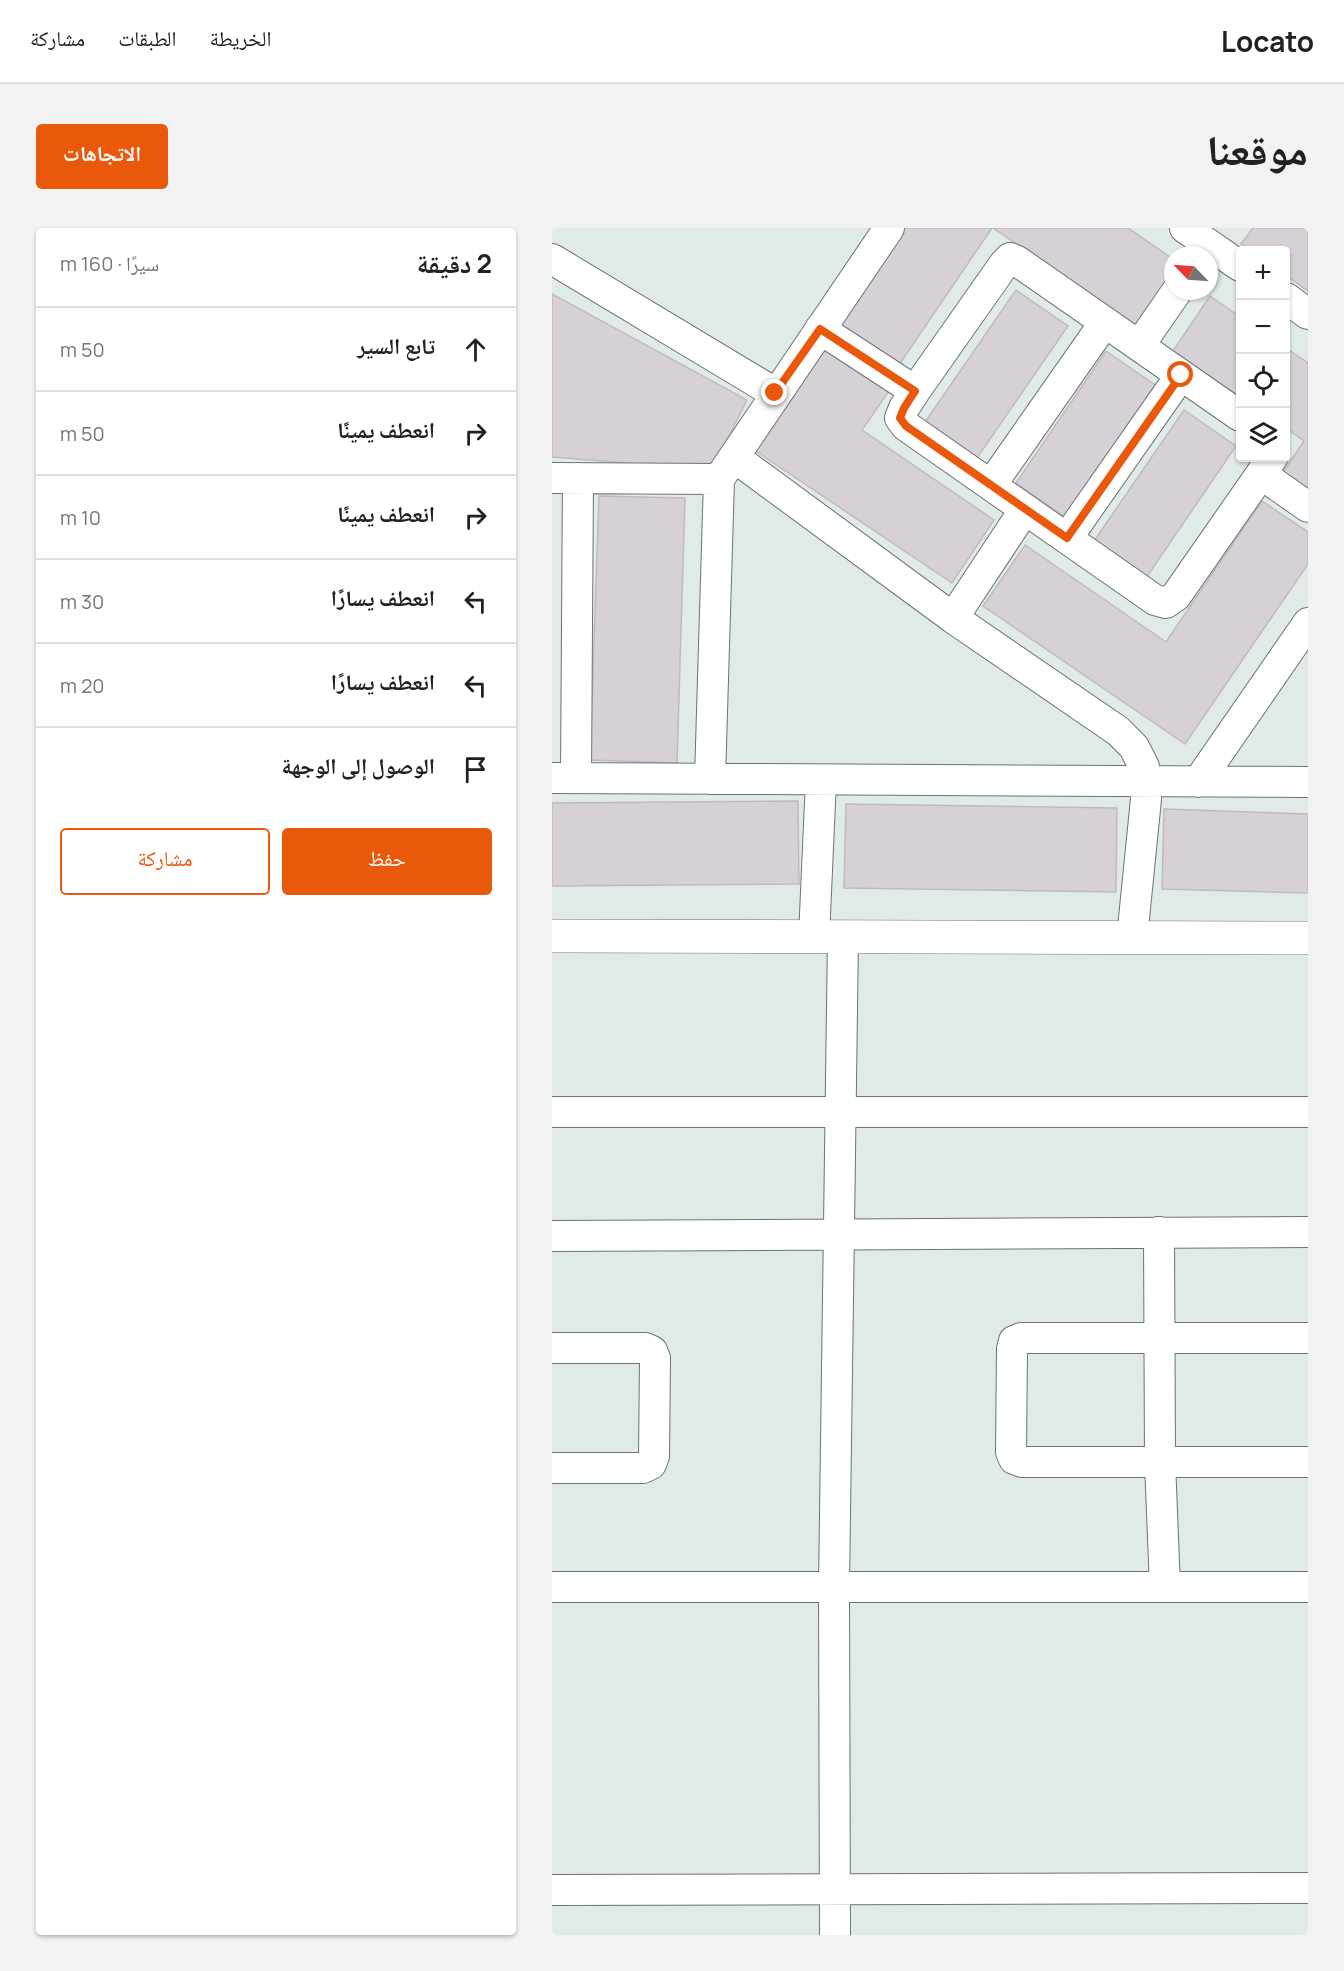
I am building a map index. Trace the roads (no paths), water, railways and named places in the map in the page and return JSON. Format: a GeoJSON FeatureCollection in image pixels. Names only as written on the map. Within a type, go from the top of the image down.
{"type":"FeatureCollection","features":[{"type":"Feature","properties":{"kind":"street"},"geometry":{"type":"LineString","coordinates":[[710,779],[726,468],[889,228]]}},
{"type":"Feature","properties":{"kind":"street"},"geometry":{"type":"LineString","coordinates":[[1185,228],[1211,243],[1236,264]]}},
{"type":"Feature","properties":{"kind":"street"},"geometry":{"type":"LineString","coordinates":[[1236,413],[1010,258],[915,391],[900,418],[906,426],[1155,600],[1166,603],[1176,596],[1267,466],[1308,507]]}},
{"type":"Feature","properties":{"kind":"street"},"geometry":{"type":"LineString","coordinates":[[552,259],[775,393]]}},
{"type":"Feature","properties":{"kind":"street"},"geometry":{"type":"LineString","coordinates":[[1139,346],[1172,300]]}},
{"type":"Feature","properties":{"kind":"street"},"geometry":{"type":"LineString","coordinates":[[1289,300],[1308,314]]}},
{"type":"Feature","properties":{"kind":"street"},"geometry":{"type":"LineString","coordinates":[[991,485],[1105,322]]}},
{"type":"Feature","properties":{"kind":"street"},"geometry":{"type":"LineString","coordinates":[[820,329],[915,391]]}},
{"type":"Feature","properties":{"kind":"street"},"geometry":{"type":"LineString","coordinates":[[1067,538],[1181,375]]}},
{"type":"Feature","properties":{"kind":"street"},"geometry":{"type":"LineString","coordinates":[[1132,938],[1146,781],[1144,767],[1134,747],[1118,731],[953,618],[726,468],[565,478],[564,778],[821,780],[1146,781],[1198,782],[1308,782]]}},
{"type":"Feature","properties":{"kind":"street"},"geometry":{"type":"LineString","coordinates":[[953,618],[1025,509]]}},
{"type":"Feature","properties":{"kind":"street"},"geometry":{"type":"LineString","coordinates":[[1198,782],[1308,623]]}},
{"type":"Feature","properties":{"kind":"street"},"geometry":{"type":"LineString","coordinates":[[821,780],[829,937],[842,1112],[834,1587],[835,1935]]}},
{"type":"Feature","properties":{"kind":"street"},"geometry":{"type":"LineString","coordinates":[[552,936],[1308,938]]}},
{"type":"Feature","properties":{"kind":"street"},"geometry":{"type":"LineString","coordinates":[[552,1112],[1308,1112]]}},
{"type":"Feature","properties":{"kind":"street"},"geometry":{"type":"LineString","coordinates":[[1159,1232],[1160,1462],[1165,1587]]}},
{"type":"Feature","properties":{"kind":"street"},"geometry":{"type":"LineString","coordinates":[[552,1236],[1308,1232]]}},
{"type":"Feature","properties":{"kind":"street"},"geometry":{"type":"LineString","coordinates":[[1308,1338],[1021,1338],[1014,1341],[1012,1348],[1011,1452],[1014,1460],[1022,1462],[1308,1462]]}},
{"type":"Feature","properties":{"kind":"street"},"geometry":{"type":"LineString","coordinates":[[552,1348],[645,1348],[652,1351],[655,1358],[654,1456],[651,1464],[643,1468],[552,1468]]}},
{"type":"Feature","properties":{"kind":"street"},"geometry":{"type":"LineString","coordinates":[[552,1587],[1308,1587]]}},
{"type":"Feature","properties":{"kind":"street"},"geometry":{"type":"LineString","coordinates":[[552,1890],[1308,1888]]}}]}
